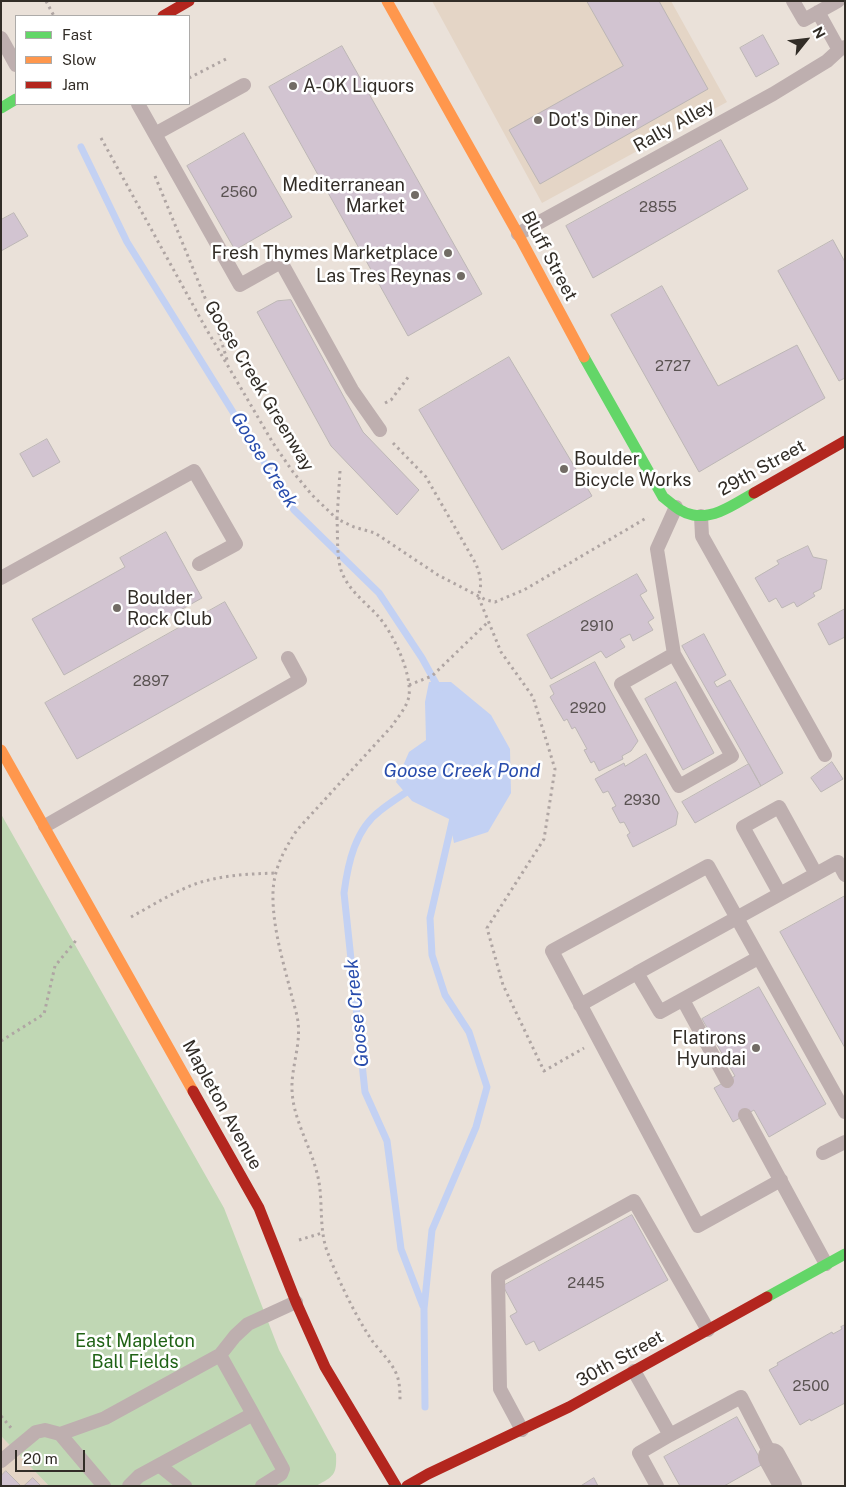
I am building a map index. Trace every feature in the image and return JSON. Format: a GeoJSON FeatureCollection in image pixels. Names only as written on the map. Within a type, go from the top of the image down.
{"type":"FeatureCollection","features":[{"type":"Feature","properties":{"kind":"main road","name":"Bluff Street"},"geometry":{"type":"LineString","coordinates":[[387,1],[518,234],[611,408],[663,497],[676,507],[697,516]]}},
{"type":"Feature","properties":{"kind":"main road"},"geometry":{"type":"LineString","coordinates":[[163,15],[181,3]]}},
{"type":"Feature","properties":{"kind":"main road"},"geometry":{"type":"LineString","coordinates":[[1,108],[15,100]]}},
{"type":"Feature","properties":{"kind":"main road","name":"29th Street"},"geometry":{"type":"LineString","coordinates":[[697,516],[713,514],[733,505],[845,441]]}},
{"type":"Feature","properties":{"kind":"main road","name":"Mapleton Avenue"},"geometry":{"type":"LineString","coordinates":[[1,750],[259,1208],[296,1302],[325,1368],[396,1486]]}},
{"type":"Feature","properties":{"kind":"main road","name":"30th Street"},"geometry":{"type":"LineString","coordinates":[[407,1486],[428,1474],[569,1407],[845,1254]]}},
{"type":"Feature","properties":{"kind":"street"},"geometry":{"type":"LineString","coordinates":[[772,1456],[788,1486]]}},
{"type":"Feature","properties":{"kind":"lane"},"geometry":{"type":"LineString","coordinates":[[793,1],[804,20],[838,1]]}},
{"type":"Feature","properties":{"kind":"lane"},"geometry":{"type":"LineString","coordinates":[[818,12],[842,48]]}},
{"type":"Feature","properties":{"kind":"lane"},"geometry":{"type":"LineString","coordinates":[[1,38],[15,63]]}},
{"type":"Feature","properties":{"kind":"lane","name":"Rally Alley"},"geometry":{"type":"LineString","coordinates":[[518,234],[773,94],[828,61],[842,48]]}},
{"type":"Feature","properties":{"kind":"lane"},"geometry":{"type":"LineString","coordinates":[[155,134],[244,85]]}},
{"type":"Feature","properties":{"kind":"lane"},"geometry":{"type":"LineString","coordinates":[[139,105],[240,285],[281,262],[352,390],[380,430]]}},
{"type":"Feature","properties":{"kind":"lane"},"geometry":{"type":"LineString","coordinates":[[1,578],[194,471],[236,544],[199,564]]}},
{"type":"Feature","properties":{"kind":"lane"},"geometry":{"type":"LineString","coordinates":[[674,654],[621,684],[679,786],[732,756],[674,654],[657,549],[676,507]]}},
{"type":"Feature","properties":{"kind":"lane"},"geometry":{"type":"LineString","coordinates":[[697,516],[702,536],[825,755]]}},
{"type":"Feature","properties":{"kind":"lane"},"geometry":{"type":"LineString","coordinates":[[45,826],[300,680],[288,658]]}},
{"type":"Feature","properties":{"kind":"lane"},"geometry":{"type":"LineString","coordinates":[[780,894],[743,827],[779,807],[816,874]]}},
{"type":"Feature","properties":{"kind":"lane"},"geometry":{"type":"LineString","coordinates":[[580,1005],[838,862],[845,875]]}},
{"type":"Feature","properties":{"kind":"lane"},"geometry":{"type":"LineString","coordinates":[[781,1180],[698,1226],[552,951],[708,866],[845,1112]]}},
{"type":"Feature","properties":{"kind":"lane"},"geometry":{"type":"LineString","coordinates":[[638,973],[660,1012],[758,958]]}},
{"type":"Feature","properties":{"kind":"lane"},"geometry":{"type":"LineString","coordinates":[[682,1000],[727,1081]]}},
{"type":"Feature","properties":{"kind":"lane"},"geometry":{"type":"LineString","coordinates":[[745,1115],[826,1264]]}},
{"type":"Feature","properties":{"kind":"lane"},"geometry":{"type":"LineString","coordinates":[[823,1154],[845,1142]]}},
{"type":"Feature","properties":{"kind":"lane"},"geometry":{"type":"LineString","coordinates":[[522,1430],[500,1388],[498,1276],[634,1201],[708,1330]]}},
{"type":"Feature","properties":{"kind":"lane"},"geometry":{"type":"LineString","coordinates":[[1,1461],[36,1432],[44,1430],[60,1434],[105,1418],[220,1355],[235,1336],[248,1324],[296,1302]]}},
{"type":"Feature","properties":{"kind":"lane"},"geometry":{"type":"LineString","coordinates":[[220,1355],[283,1469],[281,1474],[262,1486]]}},
{"type":"Feature","properties":{"kind":"lane"},"geometry":{"type":"LineString","coordinates":[[634,1371],[670,1435]]}},
{"type":"Feature","properties":{"kind":"lane"},"geometry":{"type":"LineString","coordinates":[[657,1486],[639,1453],[742,1397],[772,1456]]}},
{"type":"Feature","properties":{"kind":"lane"},"geometry":{"type":"LineString","coordinates":[[129,1486],[139,1476],[252,1414]]}},
{"type":"Feature","properties":{"kind":"lane"},"geometry":{"type":"LineString","coordinates":[[60,1434],[104,1486]]}},
{"type":"Feature","properties":{"kind":"lane"},"geometry":{"type":"LineString","coordinates":[[159,1465],[185,1486]]}},
{"type":"Feature","properties":{"kind":"path"},"geometry":{"type":"LineString","coordinates":[[46,1],[53,15]]}},
{"type":"Feature","properties":{"kind":"path"},"geometry":{"type":"LineString","coordinates":[[190,77],[228,58]]}},
{"type":"Feature","properties":{"kind":"path","name":"Goose Creek Greenway"},"geometry":{"type":"LineString","coordinates":[[101,138],[229,369],[273,443],[312,495],[336,519]]}},
{"type":"Feature","properties":{"kind":"path"},"geometry":{"type":"LineString","coordinates":[[153,171],[217,327],[229,369]]}},
{"type":"Feature","properties":{"kind":"path"},"geometry":{"type":"LineString","coordinates":[[367,414],[391,400],[409,376]]}},
{"type":"Feature","properties":{"kind":"path"},"geometry":{"type":"LineString","coordinates":[[380,430],[426,477],[476,564],[482,578],[478,596],[488,622],[500,652],[533,697],[555,769],[544,840],[487,928],[503,985],[544,1071],[599,1040]]}},
{"type":"Feature","properties":{"kind":"path"},"geometry":{"type":"LineString","coordinates":[[340,471],[336,519],[342,573],[347,584],[379,618],[392,637],[405,668],[409,685],[409,697],[392,726],[297,830],[285,847],[275,873],[273,893],[282,955],[298,1023],[292,1089],[294,1108],[308,1142],[317,1174],[322,1233],[332,1264],[358,1317],[397,1375],[400,1402]]}},
{"type":"Feature","properties":{"kind":"path"},"geometry":{"type":"LineString","coordinates":[[336,519],[374,534],[438,575],[486,600],[495,602],[524,590],[649,516],[663,497]]}},
{"type":"Feature","properties":{"kind":"path"},"geometry":{"type":"LineString","coordinates":[[409,685],[432,676],[488,622]]}},
{"type":"Feature","properties":{"kind":"path"},"geometry":{"type":"LineString","coordinates":[[131,917],[196,884],[246,874],[275,873]]}},
{"type":"Feature","properties":{"kind":"path"},"geometry":{"type":"LineString","coordinates":[[1,1041],[44,1014],[55,966],[78,938]]}},
{"type":"Feature","properties":{"kind":"shaded area"},"geometry":{"type":"Polygon","coordinates":[[[432,1],[671,1],[727,102],[542,203],[432,1]]]}},
{"type":"Feature","properties":{"kind":"shaded area"},"geometry":{"type":"Polygon","coordinates":[[[1,1436],[49,1486],[1,1486],[1,1436]]]}},
{"type":"Feature","properties":{"kind":"green space","name":"East Mapleton Ball Fields"},"geometry":{"type":"Polygon","coordinates":[[[1,814],[224,1208],[279,1350],[336,1454],[335,1471],[331,1477],[316,1486],[49,1486],[1,1436],[1,814]]]}},
{"type":"Feature","properties":{"kind":"water","name":"Goose Creek Pond"},"geometry":{"type":"Polygon","coordinates":[[[429,682],[451,682],[491,715],[510,749],[511,793],[488,832],[454,843],[449,819],[412,801],[396,782],[409,752],[426,740],[425,702],[429,682]]]}},
{"type":"Feature","properties":{"kind":"building"},"geometry":{"type":"Polygon","coordinates":[[[587,1],[659,1],[708,89],[540,184],[509,130],[623,66],[587,1]]]}},
{"type":"Feature","properties":{"kind":"building"},"geometry":{"type":"Polygon","coordinates":[[[763,35],[779,64],[756,77],[740,48],[763,35]]]}},
{"type":"Feature","properties":{"kind":"building"},"geometry":{"type":"Polygon","coordinates":[[[342,46],[482,294],[408,336],[269,87],[342,46]]]}},
{"type":"Feature","properties":{"kind":"building"},"geometry":{"type":"Polygon","coordinates":[[[244,133],[292,217],[235,250],[187,166],[244,133]]]}},
{"type":"Feature","properties":{"kind":"building"},"geometry":{"type":"Polygon","coordinates":[[[721,140],[748,189],[593,278],[566,226],[721,140]]]}},
{"type":"Feature","properties":{"kind":"building"},"geometry":{"type":"Polygon","coordinates":[[[14,213],[28,236],[1,251],[1,220],[14,213]]]}},
{"type":"Feature","properties":{"kind":"building"},"geometry":{"type":"Polygon","coordinates":[[[833,240],[845,262],[845,378],[839,381],[778,271],[833,240]]]}},
{"type":"Feature","properties":{"kind":"building"},"geometry":{"type":"Polygon","coordinates":[[[662,286],[718,386],[797,345],[825,398],[699,472],[611,315],[662,286]]]}},
{"type":"Feature","properties":{"kind":"building"},"geometry":{"type":"Polygon","coordinates":[[[291,300],[363,432],[419,490],[397,515],[331,446],[257,312],[277,301],[291,300]]]}},
{"type":"Feature","properties":{"kind":"building"},"geometry":{"type":"Polygon","coordinates":[[[509,357],[592,496],[502,550],[419,410],[509,357]]]}},
{"type":"Feature","properties":{"kind":"building"},"geometry":{"type":"Polygon","coordinates":[[[47,439],[60,462],[33,477],[20,454],[47,439]]]}},
{"type":"Feature","properties":{"kind":"building","name":"Boulder Rock Club"},"geometry":{"type":"Polygon","coordinates":[[[166,532],[202,598],[64,675],[32,619],[125,567],[120,558],[166,532]]]}},
{"type":"Feature","properties":{"kind":"building"},"geometry":{"type":"Polygon","coordinates":[[[808,546],[813,557],[827,560],[821,589],[813,593],[815,596],[797,607],[794,602],[782,608],[776,598],[769,602],[755,578],[779,564],[777,561],[808,546]]]}},
{"type":"Feature","properties":{"kind":"building"},"geometry":{"type":"Polygon","coordinates":[[[637,574],[647,591],[640,595],[654,618],[648,622],[653,630],[633,641],[630,634],[620,639],[625,647],[606,658],[601,651],[551,679],[527,635],[637,574]]]}},
{"type":"Feature","properties":{"kind":"building"},"geometry":{"type":"Polygon","coordinates":[[[225,602],[257,658],[77,759],[45,703],[225,602]]]}},
{"type":"Feature","properties":{"kind":"building"},"geometry":{"type":"Polygon","coordinates":[[[845,609],[845,637],[829,645],[818,624],[845,609]]]}},
{"type":"Feature","properties":{"kind":"building"},"geometry":{"type":"Polygon","coordinates":[[[704,634],[726,675],[714,682],[717,687],[730,680],[783,773],[761,786],[682,646],[704,634]]]}},
{"type":"Feature","properties":{"kind":"building"},"geometry":{"type":"Polygon","coordinates":[[[595,662],[638,741],[631,751],[622,756],[623,759],[599,771],[594,761],[591,763],[584,750],[587,749],[575,727],[572,729],[567,719],[564,721],[550,697],[554,694],[550,686],[595,662]]]}},
{"type":"Feature","properties":{"kind":"building"},"geometry":{"type":"Polygon","coordinates":[[[676,682],[714,753],[683,770],[645,699],[676,682]]]}},
{"type":"Feature","properties":{"kind":"building"},"geometry":{"type":"Polygon","coordinates":[[[646,754],[678,813],[676,825],[633,847],[627,835],[630,833],[624,822],[620,823],[612,808],[616,806],[608,791],[603,793],[595,779],[624,763],[625,766],[646,754]]]}},
{"type":"Feature","properties":{"kind":"building"},"geometry":{"type":"Polygon","coordinates":[[[832,762],[843,779],[821,792],[811,778],[832,762]]]}},
{"type":"Feature","properties":{"kind":"building"},"geometry":{"type":"Polygon","coordinates":[[[749,764],[761,786],[695,823],[682,802],[749,764]]]}},
{"type":"Feature","properties":{"kind":"building"},"geometry":{"type":"Polygon","coordinates":[[[845,896],[845,1048],[780,932],[845,896]]]}},
{"type":"Feature","properties":{"kind":"building","name":"Flatirons Hyundai"},"geometry":{"type":"Polygon","coordinates":[[[759,987],[826,1104],[769,1137],[754,1110],[733,1122],[714,1088],[735,1076],[702,1019],[759,987]]]}},
{"type":"Feature","properties":{"kind":"building"},"geometry":{"type":"Polygon","coordinates":[[[632,1215],[668,1280],[539,1351],[534,1341],[526,1345],[510,1316],[517,1312],[503,1286],[632,1215]]]}},
{"type":"Feature","properties":{"kind":"building"},"geometry":{"type":"Polygon","coordinates":[[[845,1325],[845,1403],[800,1425],[769,1370],[778,1365],[777,1363],[832,1332],[833,1334],[842,1329],[841,1327],[845,1325]]]}},
{"type":"Feature","properties":{"kind":"building"},"geometry":{"type":"Polygon","coordinates":[[[737,1417],[763,1464],[724,1486],[680,1486],[664,1457],[737,1417]]]}},
{"type":"Feature","properties":{"kind":"building"},"geometry":{"type":"Polygon","coordinates":[[[6,1471],[21,1486],[1,1486],[1,1476],[6,1471]]]}},
{"type":"Feature","properties":{"kind":"building"},"geometry":{"type":"Polygon","coordinates":[[[33,1478],[41,1486],[24,1486],[33,1478]]]}},
{"type":"Feature","properties":{"kind":"building"},"geometry":{"type":"Polygon","coordinates":[[[594,1478],[598,1486],[581,1486],[594,1478]]]}},
{"type":"Feature","properties":{"kind":"waterway","name":"Goose Creek"},"geometry":{"type":"LineString","coordinates":[[81,147],[127,242],[294,510],[379,593],[422,658],[439,689]]}},
{"type":"Feature","properties":{"kind":"waterway","name":"Goose Creek"},"geometry":{"type":"LineString","coordinates":[[413,788],[381,810],[365,827],[354,847],[344,893],[365,1092],[387,1141],[401,1249],[423,1306]]}},
{"type":"Feature","properties":{"kind":"waterway","name":"Goose Creek"},"geometry":{"type":"LineString","coordinates":[[425,1407],[424,1309],[432,1230],[476,1127],[487,1087],[469,1032],[445,995],[432,955],[430,918],[453,818]]}},
{"type":"Feature","properties":{"kind":"traffic: fast"},"geometry":{"type":"LineString","coordinates":[[1,108],[15,100]]}},
{"type":"Feature","properties":{"kind":"traffic: fast"},"geometry":{"type":"LineString","coordinates":[[584,357],[663,497],[677,508],[693,515],[701,516],[725,509],[754,493]]}},
{"type":"Feature","properties":{"kind":"traffic: fast"},"geometry":{"type":"LineString","coordinates":[[767,1297],[845,1254]]}},
{"type":"Feature","properties":{"kind":"traffic: slow"},"geometry":{"type":"LineString","coordinates":[[387,1],[518,234],[584,357]]}},
{"type":"Feature","properties":{"kind":"traffic: slow"},"geometry":{"type":"LineString","coordinates":[[1,750],[193,1091]]}},
{"type":"Feature","properties":{"kind":"traffic: jam"},"geometry":{"type":"LineString","coordinates":[[165,15],[189,1]]}},
{"type":"Feature","properties":{"kind":"traffic: jam"},"geometry":{"type":"LineString","coordinates":[[754,493],[845,441]]}},
{"type":"Feature","properties":{"kind":"traffic: jam"},"geometry":{"type":"LineString","coordinates":[[193,1091],[259,1208],[296,1302],[325,1367],[396,1486]]}},
{"type":"Feature","properties":{"kind":"traffic: jam"},"geometry":{"type":"LineString","coordinates":[[407,1486],[428,1474],[569,1407],[767,1297]]}},
{"type":"Feature","properties":{"kind":"place","name":"A-OK Liquors"},"geometry":{"type":"Point","coordinates":[293,86]}},
{"type":"Feature","properties":{"kind":"place","name":"Dot's Diner"},"geometry":{"type":"Point","coordinates":[538,120]}},
{"type":"Feature","properties":{"kind":"place","name":"Mediterranean Market"},"geometry":{"type":"Point","coordinates":[415,195]}},
{"type":"Feature","properties":{"kind":"place","name":"Fresh Thymes Marketplace"},"geometry":{"type":"Point","coordinates":[448,253]}},
{"type":"Feature","properties":{"kind":"place","name":"Las Tres Reynas"},"geometry":{"type":"Point","coordinates":[461,276]}},
{"type":"Feature","properties":{"kind":"place","name":"Boulder Bicycle Works"},"geometry":{"type":"Point","coordinates":[564,469]}},
{"type":"Feature","properties":{"kind":"place","name":"Boulder Rock Club"},"geometry":{"type":"Point","coordinates":[117,608]}},
{"type":"Feature","properties":{"kind":"place","name":"Flatirons Hyundai"},"geometry":{"type":"Point","coordinates":[756,1048]}}]}
